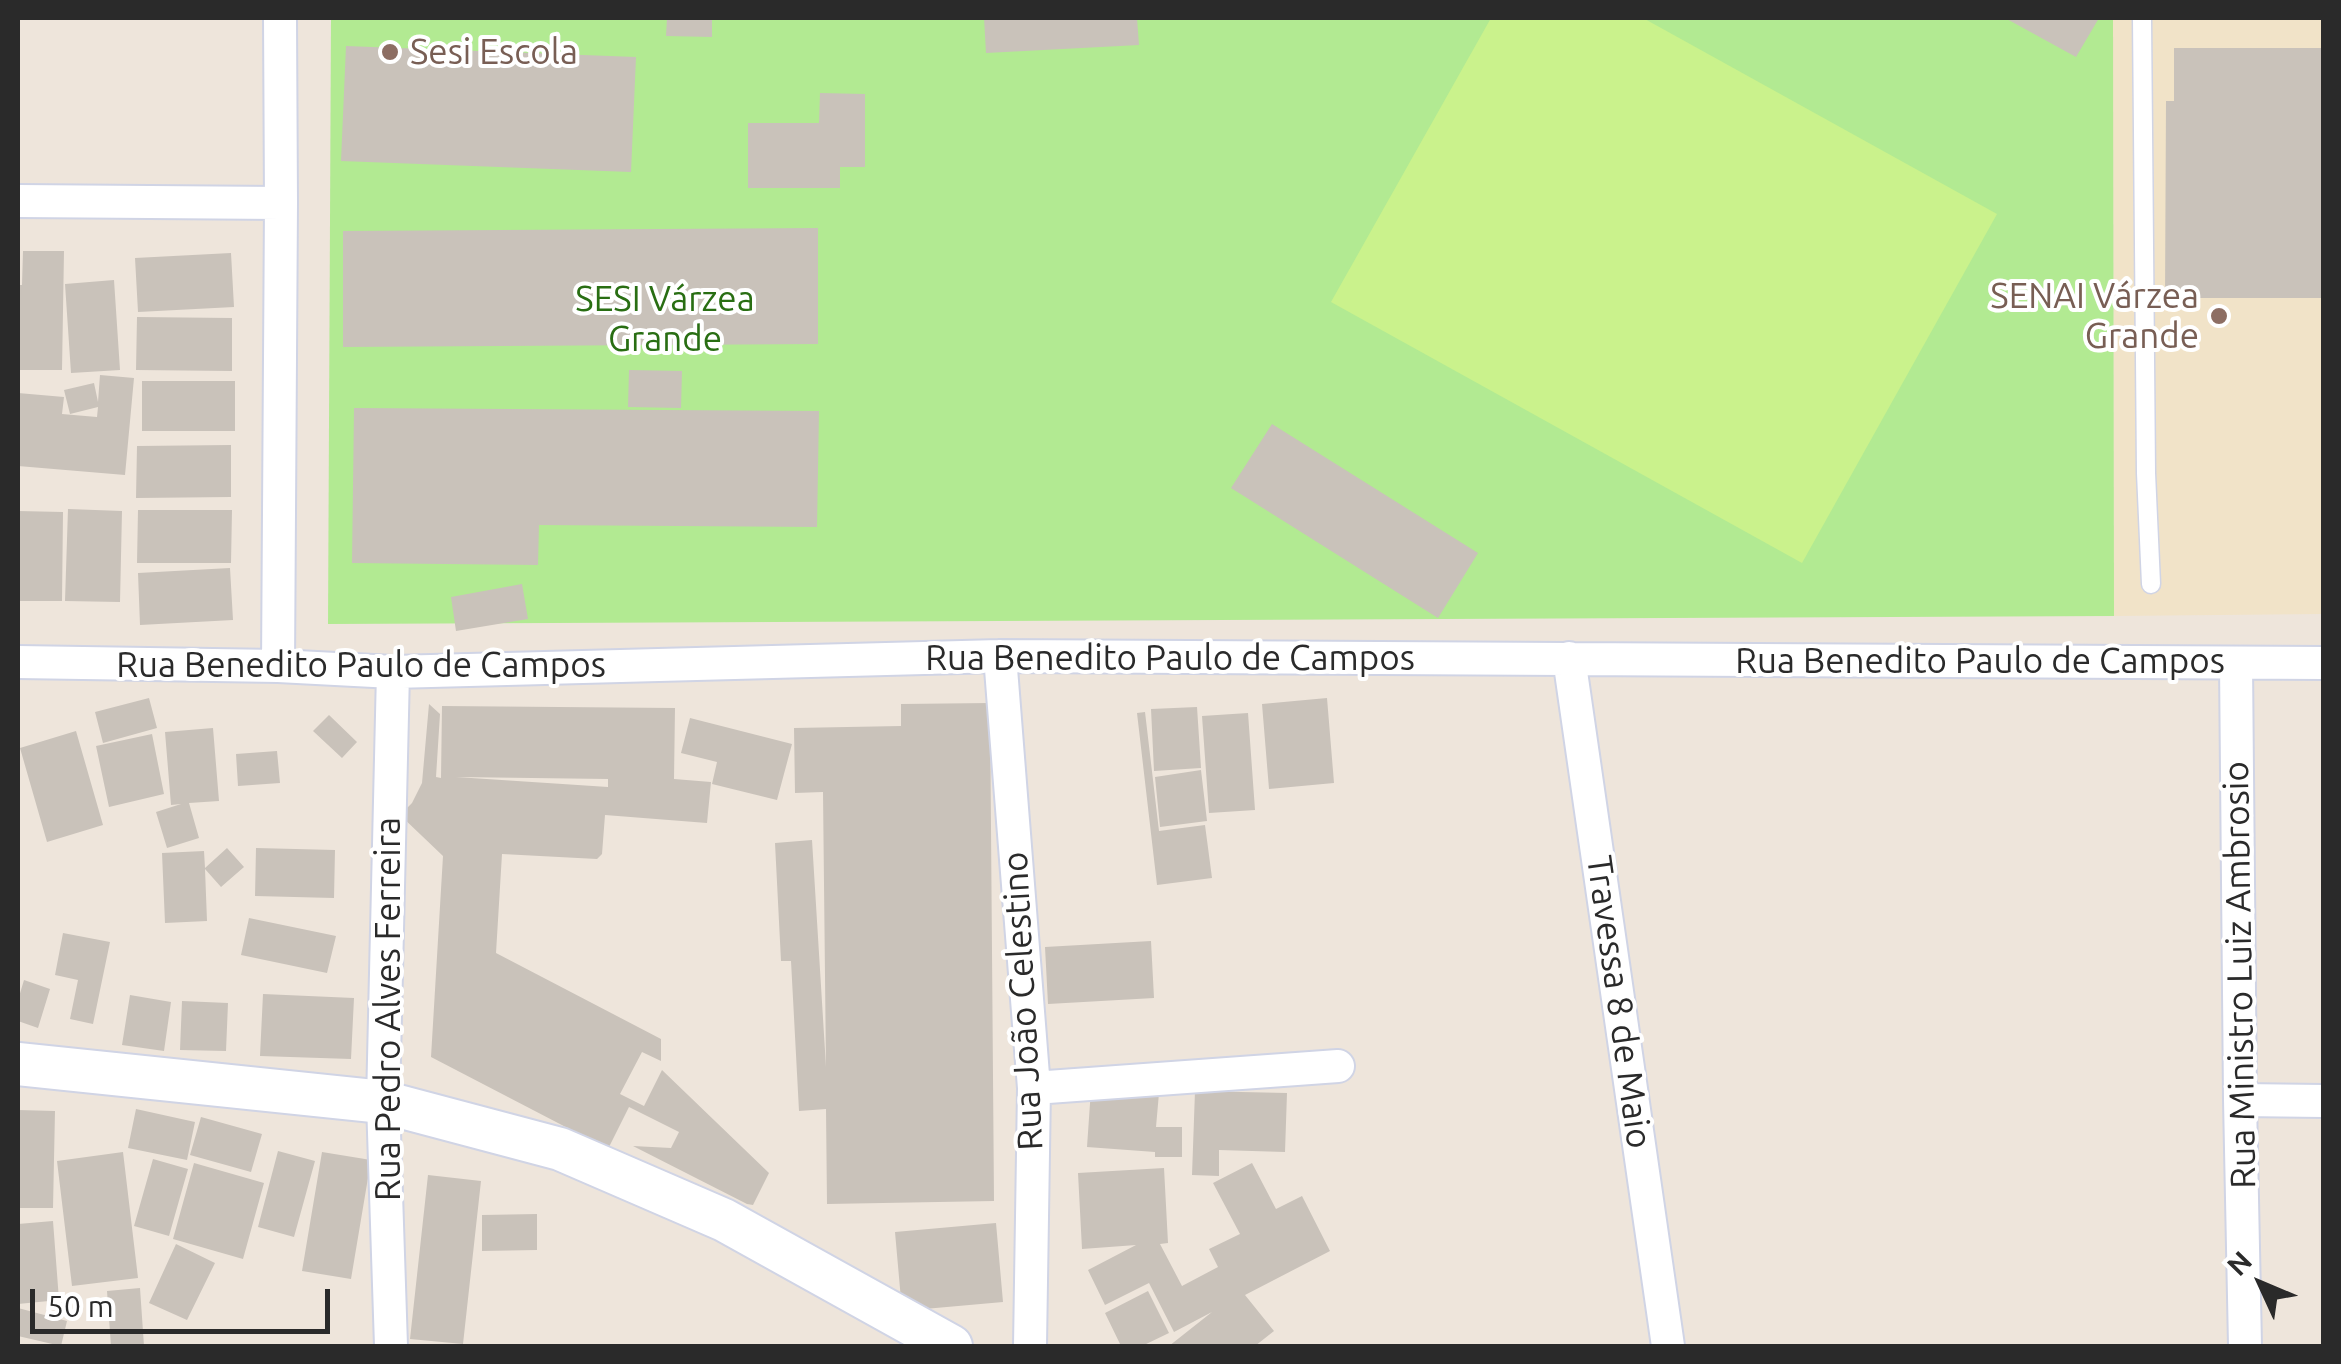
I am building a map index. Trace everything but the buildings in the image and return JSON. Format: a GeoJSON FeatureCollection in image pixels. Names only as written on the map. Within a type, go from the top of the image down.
{"type":"FeatureCollection","features":[{"type":"Feature","properties":{"kind":"street"},"geometry":{"type":"LineString","coordinates":[[278,666],[280,18]]}},
{"type":"Feature","properties":{"kind":"street"},"geometry":{"type":"LineString","coordinates":[[18,200],[281,203]]}},
{"type":"Feature","properties":{"kind":"street","name":"Rua Benedito Paulo de Campos"},"geometry":{"type":"LineString","coordinates":[[18,662],[393,672],[1000,656],[2324,663]]}},
{"type":"Feature","properties":{"kind":"street","name":"Rua João Celestino"},"geometry":{"type":"LineString","coordinates":[[1000,656],[1034,1088],[1030,1346]]}},
{"type":"Feature","properties":{"kind":"street","name":"Travessa 8 de Maio"},"geometry":{"type":"LineString","coordinates":[[1569,658],[1668,1346]]}},
{"type":"Feature","properties":{"kind":"street","name":"Rua Ministro Luiz Ambrosio"},"geometry":{"type":"LineString","coordinates":[[2236,663],[2246,1346]]}},
{"type":"Feature","properties":{"kind":"street","name":"Rua Pedro Alves Ferreira"},"geometry":{"type":"LineString","coordinates":[[391,1346],[383,1102],[393,672]]}},
{"type":"Feature","properties":{"kind":"street"},"geometry":{"type":"LineString","coordinates":[[18,1064],[383,1102],[560,1149],[724,1220],[951,1346]]}},
{"type":"Feature","properties":{"kind":"street"},"geometry":{"type":"LineString","coordinates":[[1034,1088],[1338,1066]]}},
{"type":"Feature","properties":{"kind":"street"},"geometry":{"type":"LineString","coordinates":[[2240,1100],[2324,1101]]}},
{"type":"Feature","properties":{"kind":"lane"},"geometry":{"type":"LineString","coordinates":[[2142,18],[2146,474],[2151,584]]}},
{"type":"Feature","properties":{"kind":"shaded area","name":"SENAI Várzea Grande"},"geometry":{"type":"Polygon","coordinates":[[[2113,18],[2323,18],[2323,614],[2114,616],[2113,18]]]}},
{"type":"Feature","properties":{"kind":"green space","name":"SESI Várzea Grande"},"geometry":{"type":"Polygon","coordinates":[[[331,18],[2113,18],[2114,616],[328,624],[331,18]]]}},
{"type":"Feature","properties":{"kind":"green space"},"geometry":{"type":"Polygon","coordinates":[[[1491,18],[1643,18],[1997,214],[1802,563],[1331,302],[1491,18]]]}},
{"type":"Feature","properties":{"kind":"place","name":"Sesi Escola"},"geometry":{"type":"Point","coordinates":[390,52]}},
{"type":"Feature","properties":{"kind":"place","name":"SENAI Várzea Grande"},"geometry":{"type":"Point","coordinates":[2219,316]}}]}
